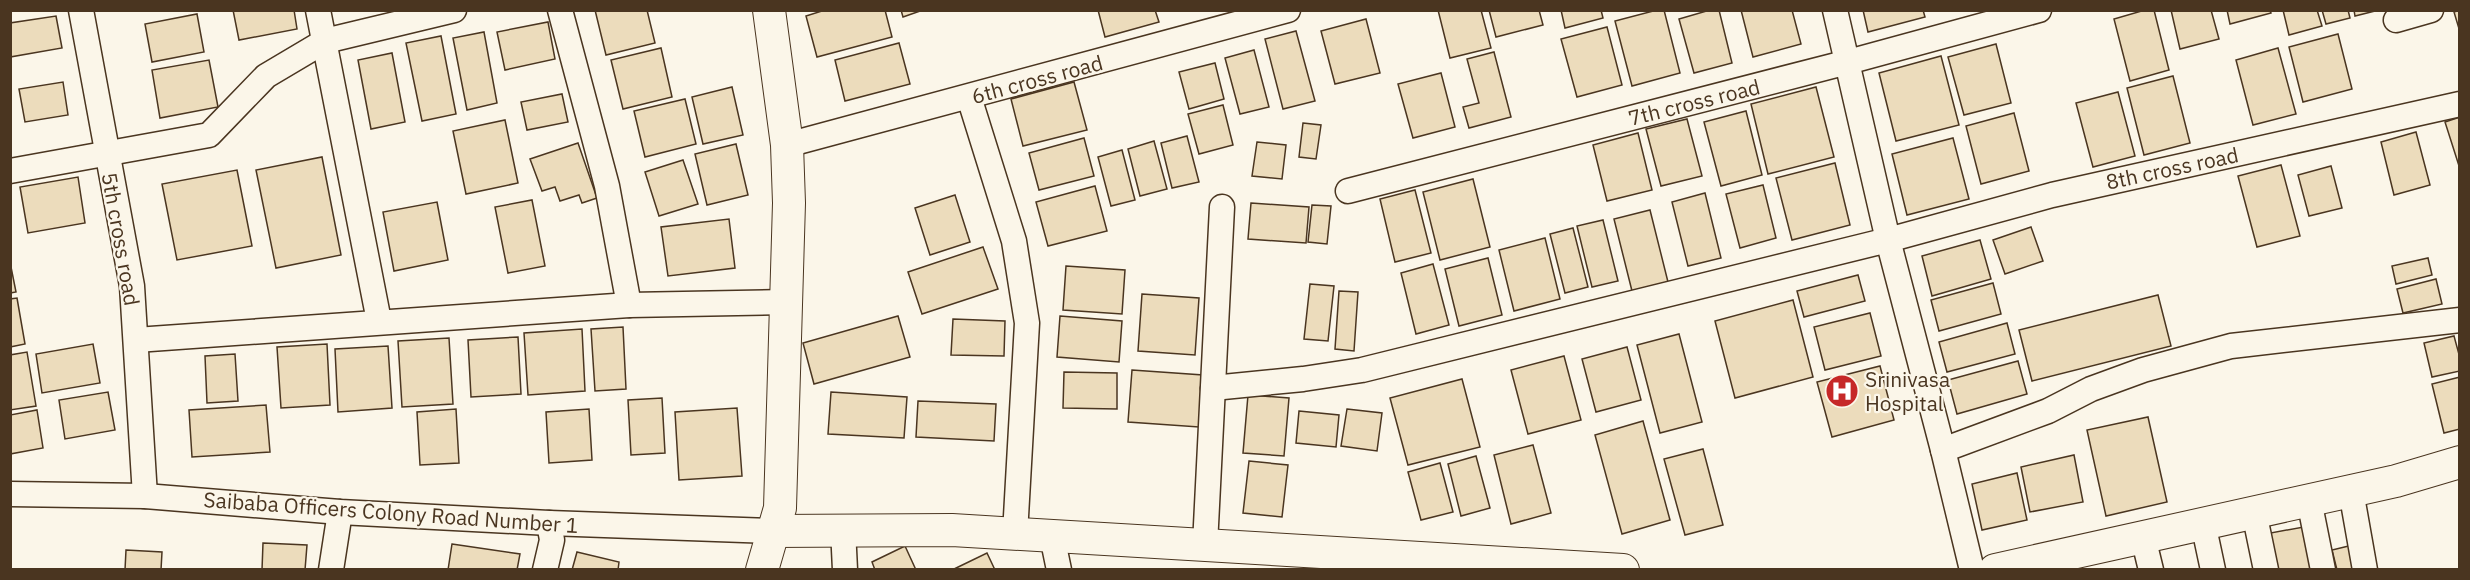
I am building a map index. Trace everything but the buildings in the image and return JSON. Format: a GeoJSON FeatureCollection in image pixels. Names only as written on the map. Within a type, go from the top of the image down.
{"type":"FeatureCollection","features":[{"type":"Feature","properties":{"kind":"street"},"geometry":{"type":"LineString","coordinates":[[10,171],[107,154],[81,10]]}},
{"type":"Feature","properties":{"kind":"street"},"geometry":{"type":"LineString","coordinates":[[318,10],[380,321]]}},
{"type":"Feature","properties":{"kind":"street","name":"5th cross road"},"geometry":{"type":"LineString","coordinates":[[145,496],[132,286],[107,154],[209,135],[266,76],[325,41],[454,10]]}},
{"type":"Feature","properties":{"kind":"street"},"geometry":{"type":"LineString","coordinates":[[560,10],[606,186],[629,305]]}},
{"type":"Feature","properties":{"kind":"street"},"geometry":{"type":"LineString","coordinates":[[762,570],[780,508],[789,203],[787,145],[769,10]]}},
{"type":"Feature","properties":{"kind":"street","name":"6th cross road"},"geometry":{"type":"LineString","coordinates":[[787,145],[1288,10]]}},
{"type":"Feature","properties":{"kind":"street"},"geometry":{"type":"LineString","coordinates":[[1835,10],[1887,240],[1943,450],[1971,570]]}},
{"type":"Feature","properties":{"kind":"street","name":"7th cross road"},"geometry":{"type":"LineString","coordinates":[[1348,191],[1848,62],[2039,10]]}},
{"type":"Feature","properties":{"kind":"street"},"geometry":{"type":"LineString","coordinates":[[2396,20],[2431,10]]}},
{"type":"Feature","properties":{"kind":"street"},"geometry":{"type":"LineString","coordinates":[[969,97],[1014,241],[1027,323],[1015,534]]}},
{"type":"Feature","properties":{"kind":"street","name":"8th cross road"},"geometry":{"type":"LineString","coordinates":[[1213,388],[1303,379],[1362,370],[1887,240],[2052,195],[2460,104]]}},
{"type":"Feature","properties":{"kind":"street"},"geometry":{"type":"LineString","coordinates":[[1205,545],[1222,207]]}},
{"type":"Feature","properties":{"kind":"street"},"geometry":{"type":"LineString","coordinates":[[136,340],[629,305],[786,302]]}},
{"type":"Feature","properties":{"kind":"street"},"geometry":{"type":"LineString","coordinates":[[1943,450],[2048,411],[2091,389],[2143,370],[2231,346],[2460,320]]}},
{"type":"Feature","properties":{"kind":"street"},"geometry":{"type":"LineString","coordinates":[[1995,570],[2396,482],[2460,462]]}},
{"type":"Feature","properties":{"kind":"street"},"geometry":{"type":"LineString","coordinates":[[2351,491],[2365,570]]}},
{"type":"Feature","properties":{"kind":"street","name":"Saibaba Officers Colony Road Number 1"},"geometry":{"type":"LineString","coordinates":[[10,494],[145,496],[340,512],[549,523],[772,531]]}},
{"type":"Feature","properties":{"kind":"street"},"geometry":{"type":"LineString","coordinates":[[2310,500],[2323,570]]}},
{"type":"Feature","properties":{"kind":"street"},"geometry":{"type":"LineString","coordinates":[[331,570],[340,512]]}},
{"type":"Feature","properties":{"kind":"street"},"geometry":{"type":"LineString","coordinates":[[2254,512],[2266,570]]}},
{"type":"Feature","properties":{"kind":"street"},"geometry":{"type":"LineString","coordinates":[[544,570],[552,540],[549,523]]}},
{"type":"Feature","properties":{"kind":"street"},"geometry":{"type":"LineString","coordinates":[[2203,523],[2213,570]]}},
{"type":"Feature","properties":{"kind":"street"},"geometry":{"type":"LineString","coordinates":[[843,529],[845,570]]}},
{"type":"Feature","properties":{"kind":"street"},"geometry":{"type":"LineString","coordinates":[[772,531],[952,530],[1205,545],[1390,563],[1623,570]]}},
{"type":"Feature","properties":{"kind":"street"},"geometry":{"type":"LineString","coordinates":[[1052,536],[1059,570]]}},
{"type":"Feature","properties":{"kind":"street"},"geometry":{"type":"LineString","coordinates":[[2143,537],[2151,570]]}},
{"type":"Feature","properties":{"kind":"place","name":"Srinivasa Hospital"},"geometry":{"type":"Point","coordinates":[1842,391]}}]}
